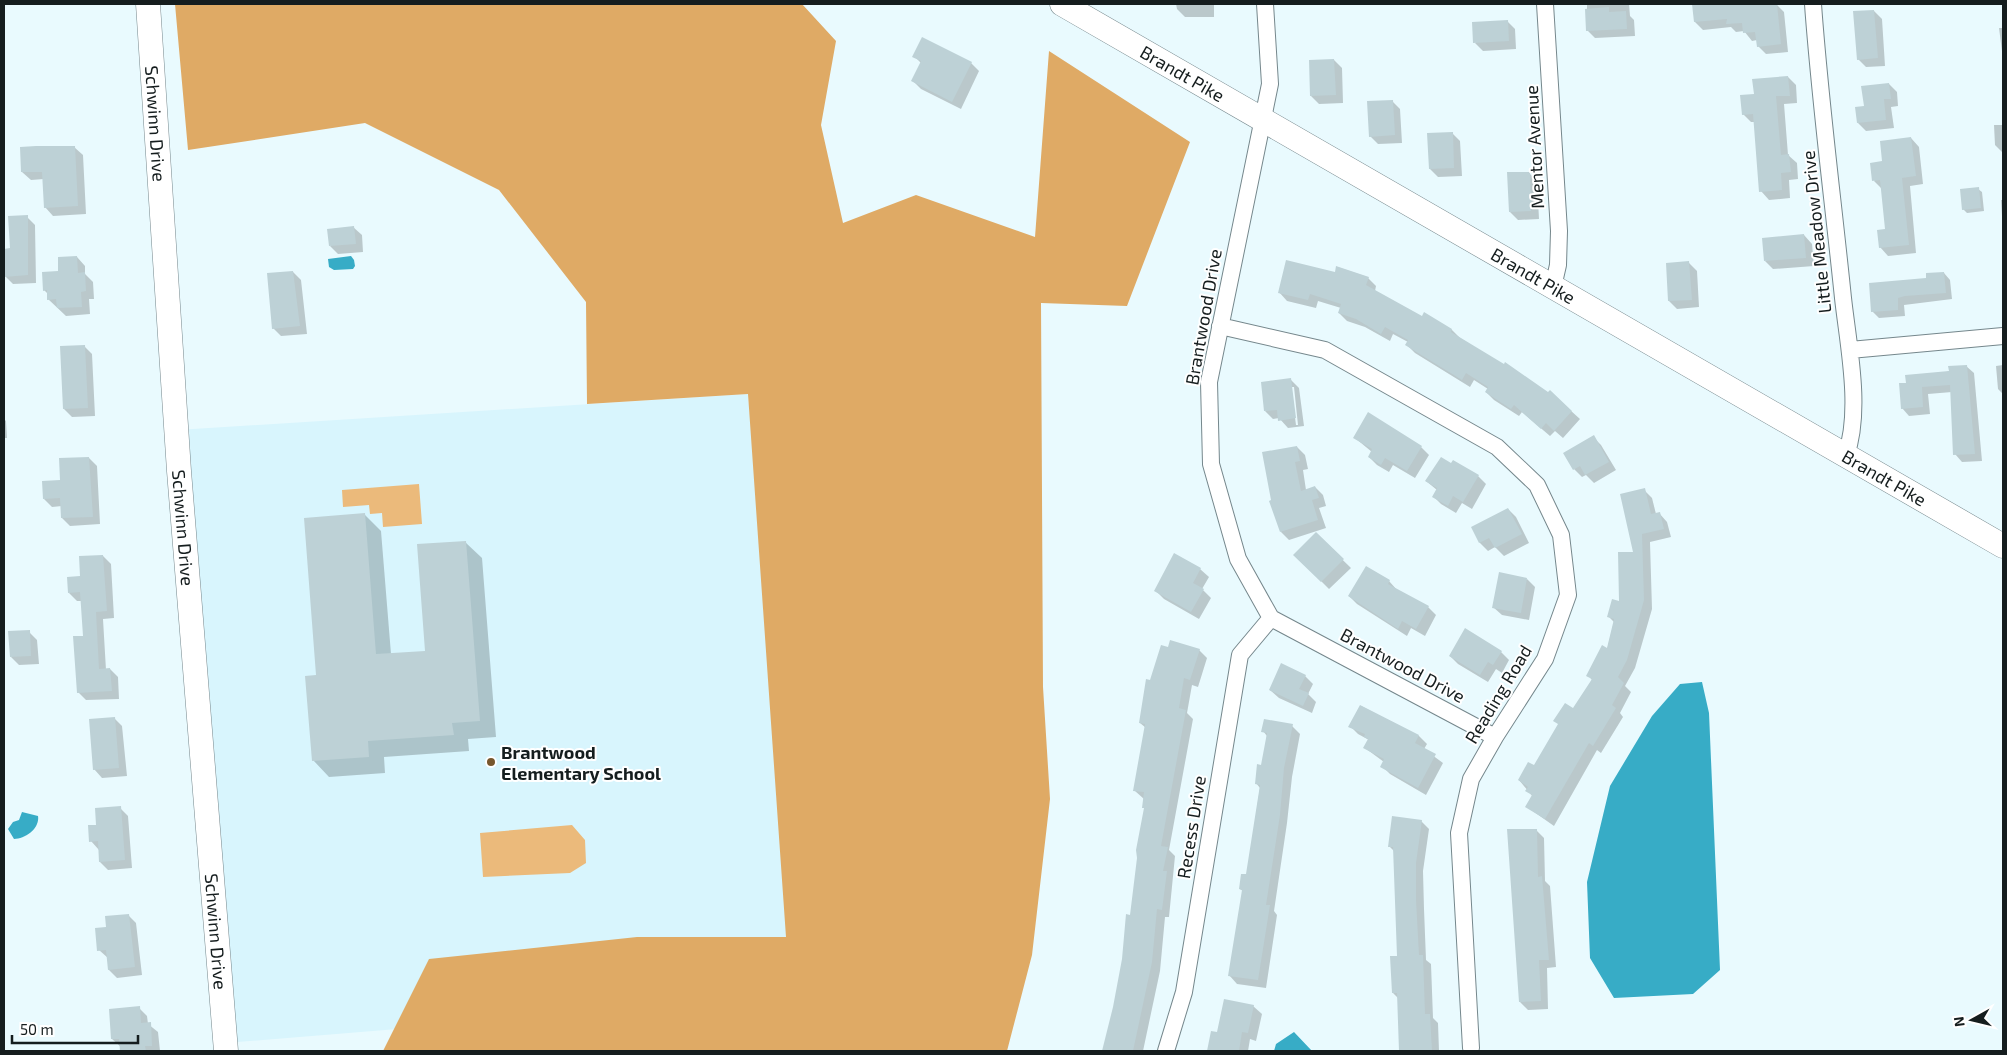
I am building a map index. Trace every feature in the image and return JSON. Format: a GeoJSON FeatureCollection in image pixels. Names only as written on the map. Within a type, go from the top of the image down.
{"type":"FeatureCollection","features":[{"type":"Feature","properties":{"kind":"main road","name":"Schwinn Drive"},"geometry":{"type":"LineString","coordinates":[[148,4],[179,471],[226,1051]]}},
{"type":"Feature","properties":{"kind":"main road","name":"Brandt Pike"},"geometry":{"type":"LineString","coordinates":[[1062,4],[2003,546]]}},
{"type":"Feature","properties":{"kind":"street","name":"Brantwood Drive"},"geometry":{"type":"LineString","coordinates":[[1265,4],[1270,84],[1209,382],[1211,464],[1238,559],[1271,618],[1495,737]]}},
{"type":"Feature","properties":{"kind":"street","name":"Mentor Avenue"},"geometry":{"type":"LineString","coordinates":[[1545,4],[1559,231],[1558,265],[1552,287]]}},
{"type":"Feature","properties":{"kind":"street","name":"Little Meadow Drive"},"geometry":{"type":"LineString","coordinates":[[1813,4],[1850,350],[1852,414],[1851,434],[1846,455]]}},
{"type":"Feature","properties":{"kind":"street","name":"Reading Road"},"geometry":{"type":"LineString","coordinates":[[1220,326],[1325,350],[1496,447],[1537,486],[1561,535],[1568,594],[1545,660],[1495,737],[1471,779],[1459,833],[1471,1048]]}},
{"type":"Feature","properties":{"kind":"street"},"geometry":{"type":"LineString","coordinates":[[1850,350],[2003,336]]}},
{"type":"Feature","properties":{"kind":"street","name":"Recess Drive"},"geometry":{"type":"LineString","coordinates":[[1166,1051],[1184,992],[1240,655],[1271,618]]}},
{"type":"Feature","properties":{"kind":"shaded area"},"geometry":{"type":"Polygon","coordinates":[[[175,4],[802,4],[836,41],[821,125],[843,223],[916,195],[1035,237],[1049,51],[1190,142],[1127,306],[1041,303],[1043,687],[1050,799],[1032,955],[1007,1051],[383,1051],[429,959],[637,937],[786,937],[748,394],[587,404],[586,302],[499,190],[365,123],[188,150],[175,4]]]}},
{"type":"Feature","properties":{"kind":"shaded area","name":"Brantwood Elementary School"},"geometry":{"type":"Polygon","coordinates":[[[748,394],[802,996],[225,1043],[177,430],[748,394]]]}},
{"type":"Feature","properties":{"kind":"shaded area"},"geometry":{"type":"Polygon","coordinates":[[[419,484],[422,524],[383,527],[382,513],[370,514],[369,505],[343,507],[342,490],[419,484]]]}},
{"type":"Feature","properties":{"kind":"shaded area"},"geometry":{"type":"Polygon","coordinates":[[[572,825],[585,840],[586,863],[570,873],[483,877],[480,833],[572,825]]]}},
{"type":"Feature","properties":{"kind":"water"},"geometry":{"type":"Polygon","coordinates":[[[351,256],[355,266],[353,269],[334,270],[329,267],[328,259],[351,256]]]}},
{"type":"Feature","properties":{"kind":"water"},"geometry":{"type":"Polygon","coordinates":[[[1702,682],[1709,713],[1720,970],[1693,994],[1614,998],[1590,958],[1587,882],[1610,786],[1652,716],[1680,684],[1702,682]]]}},
{"type":"Feature","properties":{"kind":"water"},"geometry":{"type":"Polygon","coordinates":[[[22,812],[38,816],[37,825],[27,835],[14,839],[8,829],[13,822],[19,820],[22,812]]]}},
{"type":"Feature","properties":{"kind":"water"},"geometry":{"type":"Polygon","coordinates":[[[1294,1032],[1312,1051],[1274,1051],[1276,1044],[1294,1032]]]}},
{"type":"Feature","properties":{"kind":"building"},"geometry":{"type":"Polygon","coordinates":[[[1692,4],[1777,4],[1781,44],[1757,47],[1755,32],[1743,33],[1742,23],[1726,24],[1727,19],[1694,22],[1692,4]]]}},
{"type":"Feature","properties":{"kind":"building"},"geometry":{"type":"Polygon","coordinates":[[[1609,7],[1609,12],[1626,11],[1627,29],[1586,31],[1585,9],[1609,7]]]}},
{"type":"Feature","properties":{"kind":"building"},"geometry":{"type":"Polygon","coordinates":[[[1874,10],[1878,58],[1857,60],[1853,11],[1874,10]]]}},
{"type":"Feature","properties":{"kind":"building"},"geometry":{"type":"Polygon","coordinates":[[[1508,20],[1509,41],[1473,43],[1472,22],[1508,20]]]}},
{"type":"Feature","properties":{"kind":"building"},"geometry":{"type":"Polygon","coordinates":[[[922,37],[972,62],[952,102],[911,81],[921,61],[912,57],[922,37]]]}},
{"type":"Feature","properties":{"kind":"building"},"geometry":{"type":"Polygon","coordinates":[[[1334,59],[1336,95],[1310,96],[1309,60],[1334,59]]]}},
{"type":"Feature","properties":{"kind":"building"},"geometry":{"type":"Polygon","coordinates":[[[1788,76],[1790,96],[1776,96],[1781,155],[1789,154],[1791,172],[1781,173],[1782,190],[1759,192],[1753,114],[1742,115],[1740,95],[1754,94],[1752,79],[1788,76]]]}},
{"type":"Feature","properties":{"kind":"building"},"geometry":{"type":"Polygon","coordinates":[[[1889,83],[1891,99],[1884,99],[1886,120],[1857,123],[1855,107],[1864,106],[1861,86],[1889,83]]]}},
{"type":"Feature","properties":{"kind":"building"},"geometry":{"type":"Polygon","coordinates":[[[1393,100],[1395,135],[1369,137],[1367,101],[1393,100]]]}},
{"type":"Feature","properties":{"kind":"building"},"geometry":{"type":"Polygon","coordinates":[[[1453,132],[1454,168],[1429,169],[1427,133],[1453,132]]]}},
{"type":"Feature","properties":{"kind":"building"},"geometry":{"type":"Polygon","coordinates":[[[1911,137],[1916,176],[1902,178],[1909,245],[1879,248],[1877,230],[1885,229],[1880,180],[1872,181],[1870,163],[1882,161],[1880,141],[1911,137]]]}},
{"type":"Feature","properties":{"kind":"building"},"geometry":{"type":"Polygon","coordinates":[[[75,146],[78,206],[44,208],[42,172],[21,172],[20,147],[75,146]]]}},
{"type":"Feature","properties":{"kind":"building"},"geometry":{"type":"Polygon","coordinates":[[[1507,172],[1530,172],[1531,211],[1509,212],[1507,172]]]}},
{"type":"Feature","properties":{"kind":"building"},"geometry":{"type":"Polygon","coordinates":[[[1979,187],[1981,208],[1962,210],[1960,189],[1979,187]]]}},
{"type":"Feature","properties":{"kind":"building"},"geometry":{"type":"Polygon","coordinates":[[[28,215],[28,275],[4,277],[4,249],[10,248],[8,216],[28,215]]]}},
{"type":"Feature","properties":{"kind":"building"},"geometry":{"type":"Polygon","coordinates":[[[354,226],[356,244],[329,246],[327,229],[354,226]]]}},
{"type":"Feature","properties":{"kind":"building"},"geometry":{"type":"Polygon","coordinates":[[[1804,234],[1806,258],[1764,261],[1762,238],[1804,234]]]}},
{"type":"Feature","properties":{"kind":"building"},"geometry":{"type":"Polygon","coordinates":[[[77,256],[78,273],[85,272],[86,291],[81,292],[82,307],[57,308],[56,299],[47,300],[47,290],[43,291],[42,272],[58,271],[58,257],[77,256]]]}},
{"type":"Feature","properties":{"kind":"building"},"geometry":{"type":"Polygon","coordinates":[[[1286,260],[1335,272],[1336,266],[1369,277],[1366,285],[1422,316],[1424,312],[1452,329],[1451,332],[1504,364],[1505,362],[1548,392],[1550,390],[1572,411],[1554,431],[1546,423],[1541,429],[1514,405],[1511,409],[1485,392],[1488,387],[1466,373],[1462,380],[1405,345],[1408,340],[1385,327],[1381,334],[1356,319],[1338,313],[1341,304],[1310,294],[1308,300],[1278,293],[1286,260]]]}},
{"type":"Feature","properties":{"kind":"building"},"geometry":{"type":"Polygon","coordinates":[[[1689,261],[1692,300],[1668,301],[1666,263],[1689,261]]]}},
{"type":"Feature","properties":{"kind":"building"},"geometry":{"type":"Polygon","coordinates":[[[293,271],[300,326],[272,329],[267,273],[293,271]]]}},
{"type":"Feature","properties":{"kind":"building"},"geometry":{"type":"Polygon","coordinates":[[[1944,272],[1946,293],[1905,296],[1898,298],[1898,310],[1871,312],[1869,283],[1926,278],[1926,273],[1944,272]]]}},
{"type":"Feature","properties":{"kind":"building"},"geometry":{"type":"Polygon","coordinates":[[[85,345],[88,408],[63,409],[60,346],[85,345]]]}},
{"type":"Feature","properties":{"kind":"building"},"geometry":{"type":"Polygon","coordinates":[[[1967,365],[1975,454],[1953,455],[1950,385],[1922,387],[1923,407],[1901,409],[1899,383],[1906,383],[1905,375],[1949,371],[1948,366],[1967,365]]]}},
{"type":"Feature","properties":{"kind":"building"},"geometry":{"type":"Polygon","coordinates":[[[1291,378],[1296,418],[1278,421],[1277,410],[1264,411],[1261,382],[1291,378]]]}},
{"type":"Feature","properties":{"kind":"building"},"geometry":{"type":"Polygon","coordinates":[[[1368,412],[1422,446],[1407,471],[1385,458],[1381,465],[1368,457],[1372,449],[1353,438],[1368,412]]]}},
{"type":"Feature","properties":{"kind":"building"},"geometry":{"type":"Polygon","coordinates":[[[1594,435],[1609,462],[1585,475],[1580,466],[1573,470],[1563,453],[1594,435]]]}},
{"type":"Feature","properties":{"kind":"building"},"geometry":{"type":"Polygon","coordinates":[[[1297,446],[1300,461],[1295,462],[1301,491],[1315,486],[1319,498],[1312,500],[1318,520],[1280,532],[1269,501],[1271,500],[1262,452],[1297,446]]]}},
{"type":"Feature","properties":{"kind":"building"},"geometry":{"type":"Polygon","coordinates":[[[89,457],[93,517],[61,518],[60,498],[43,499],[42,481],[60,480],[59,458],[89,457]]]}},
{"type":"Feature","properties":{"kind":"building"},"geometry":{"type":"Polygon","coordinates":[[[1441,457],[1451,463],[1453,460],[1479,475],[1463,502],[1453,496],[1448,506],[1432,497],[1437,488],[1425,481],[1441,457]]]}},
{"type":"Feature","properties":{"kind":"building"},"geometry":{"type":"Polygon","coordinates":[[[1645,488],[1651,514],[1660,512],[1664,529],[1642,534],[1644,600],[1627,660],[1618,677],[1624,683],[1612,705],[1616,708],[1593,746],[1589,743],[1545,819],[1525,807],[1532,795],[1525,791],[1528,787],[1518,780],[1528,762],[1534,765],[1558,724],[1553,721],[1565,703],[1573,708],[1592,679],[1586,676],[1602,645],[1607,648],[1614,619],[1607,617],[1612,599],[1619,601],[1618,552],[1633,552],[1620,494],[1645,488]]]}},
{"type":"Feature","properties":{"kind":"building"},"geometry":{"type":"Polygon","coordinates":[[[1508,508],[1522,534],[1495,548],[1489,538],[1479,543],[1471,527],[1508,508]]]}},
{"type":"Feature","properties":{"kind":"building"},"geometry":{"type":"Polygon","coordinates":[[[365,513],[376,654],[425,651],[417,544],[466,541],[480,721],[452,723],[454,735],[368,741],[369,757],[312,761],[305,676],[316,675],[304,518],[365,513]]]}},
{"type":"Feature","properties":{"kind":"building"},"geometry":{"type":"Polygon","coordinates":[[[1316,532],[1344,559],[1321,582],[1293,555],[1316,532]]]}},
{"type":"Feature","properties":{"kind":"building"},"geometry":{"type":"Polygon","coordinates":[[[1174,553],[1201,568],[1193,583],[1204,589],[1191,612],[1154,591],[1174,553]]]}},
{"type":"Feature","properties":{"kind":"building"},"geometry":{"type":"Polygon","coordinates":[[[103,555],[107,611],[96,612],[99,669],[110,668],[112,691],[77,693],[73,636],[83,636],[80,592],[68,593],[67,577],[80,576],[79,556],[103,555]]]}},
{"type":"Feature","properties":{"kind":"building"},"geometry":{"type":"Polygon","coordinates":[[[1366,566],[1390,580],[1388,584],[1429,606],[1416,629],[1402,621],[1398,629],[1348,596],[1366,566]]]}},
{"type":"Feature","properties":{"kind":"building"},"geometry":{"type":"Polygon","coordinates":[[[1499,572],[1527,578],[1521,613],[1492,608],[1499,572]]]}},
{"type":"Feature","properties":{"kind":"building"},"geometry":{"type":"Polygon","coordinates":[[[1465,628],[1502,651],[1493,665],[1488,662],[1480,675],[1449,656],[1465,628]]]}},
{"type":"Feature","properties":{"kind":"building"},"geometry":{"type":"Polygon","coordinates":[[[30,630],[31,656],[10,657],[8,631],[30,630]]]}},
{"type":"Feature","properties":{"kind":"building"},"geometry":{"type":"Polygon","coordinates":[[[1170,640],[1200,649],[1190,680],[1184,678],[1179,708],[1186,710],[1161,846],[1168,847],[1163,871],[1167,871],[1162,910],[1157,909],[1152,962],[1133,1051],[1102,1051],[1122,959],[1126,914],[1130,915],[1137,858],[1136,850],[1144,808],[1142,808],[1144,792],[1133,791],[1145,724],[1139,723],[1146,679],[1150,680],[1161,645],[1168,647],[1170,640]]]}},
{"type":"Feature","properties":{"kind":"building"},"geometry":{"type":"Polygon","coordinates":[[[1281,663],[1306,675],[1299,689],[1309,693],[1303,706],[1269,690],[1281,663]]]}},
{"type":"Feature","properties":{"kind":"building"},"geometry":{"type":"Polygon","coordinates":[[[1360,705],[1419,735],[1415,743],[1436,754],[1418,788],[1380,767],[1384,759],[1363,748],[1368,739],[1364,737],[1365,734],[1348,727],[1360,705]]]}},
{"type":"Feature","properties":{"kind":"building"},"geometry":{"type":"Polygon","coordinates":[[[115,717],[119,768],[93,770],[89,719],[115,717]]]}},
{"type":"Feature","properties":{"kind":"building"},"geometry":{"type":"Polygon","coordinates":[[[1264,719],[1293,724],[1284,768],[1280,815],[1266,905],[1270,905],[1258,980],[1228,976],[1242,890],[1239,889],[1241,874],[1246,874],[1260,785],[1255,784],[1257,764],[1261,765],[1267,733],[1261,732],[1264,719]]]}},
{"type":"Feature","properties":{"kind":"building"},"geometry":{"type":"Polygon","coordinates":[[[121,806],[125,860],[99,862],[98,841],[89,842],[88,825],[96,825],[95,808],[121,806]]]}},
{"type":"Feature","properties":{"kind":"building"},"geometry":{"type":"Polygon","coordinates":[[[1392,816],[1422,820],[1416,863],[1416,900],[1419,955],[1423,955],[1425,1014],[1430,1014],[1432,1051],[1399,1051],[1397,993],[1392,993],[1390,956],[1397,956],[1393,847],[1388,847],[1392,816]]]}},
{"type":"Feature","properties":{"kind":"building"},"geometry":{"type":"Polygon","coordinates":[[[1507,829],[1537,829],[1538,877],[1542,876],[1549,960],[1539,960],[1541,1001],[1519,1002],[1507,829]]]}},
{"type":"Feature","properties":{"kind":"building"},"geometry":{"type":"Polygon","coordinates":[[[129,914],[135,967],[108,970],[106,950],[97,951],[95,928],[106,927],[105,916],[129,914]]]}},
{"type":"Feature","properties":{"kind":"building"},"geometry":{"type":"Polygon","coordinates":[[[1224,999],[1254,1005],[1248,1033],[1242,1032],[1239,1051],[1207,1051],[1211,1031],[1217,1032],[1224,999]]]}},
{"type":"Feature","properties":{"kind":"building"},"geometry":{"type":"Polygon","coordinates":[[[140,1006],[141,1023],[151,1022],[152,1046],[145,1046],[146,1051],[120,1051],[119,1039],[111,1039],[109,1009],[140,1006]]]}},
{"type":"Feature","properties":{"kind":"place","name":"Brantwood Elementary School"},"geometry":{"type":"Point","coordinates":[491,762]}}]}
